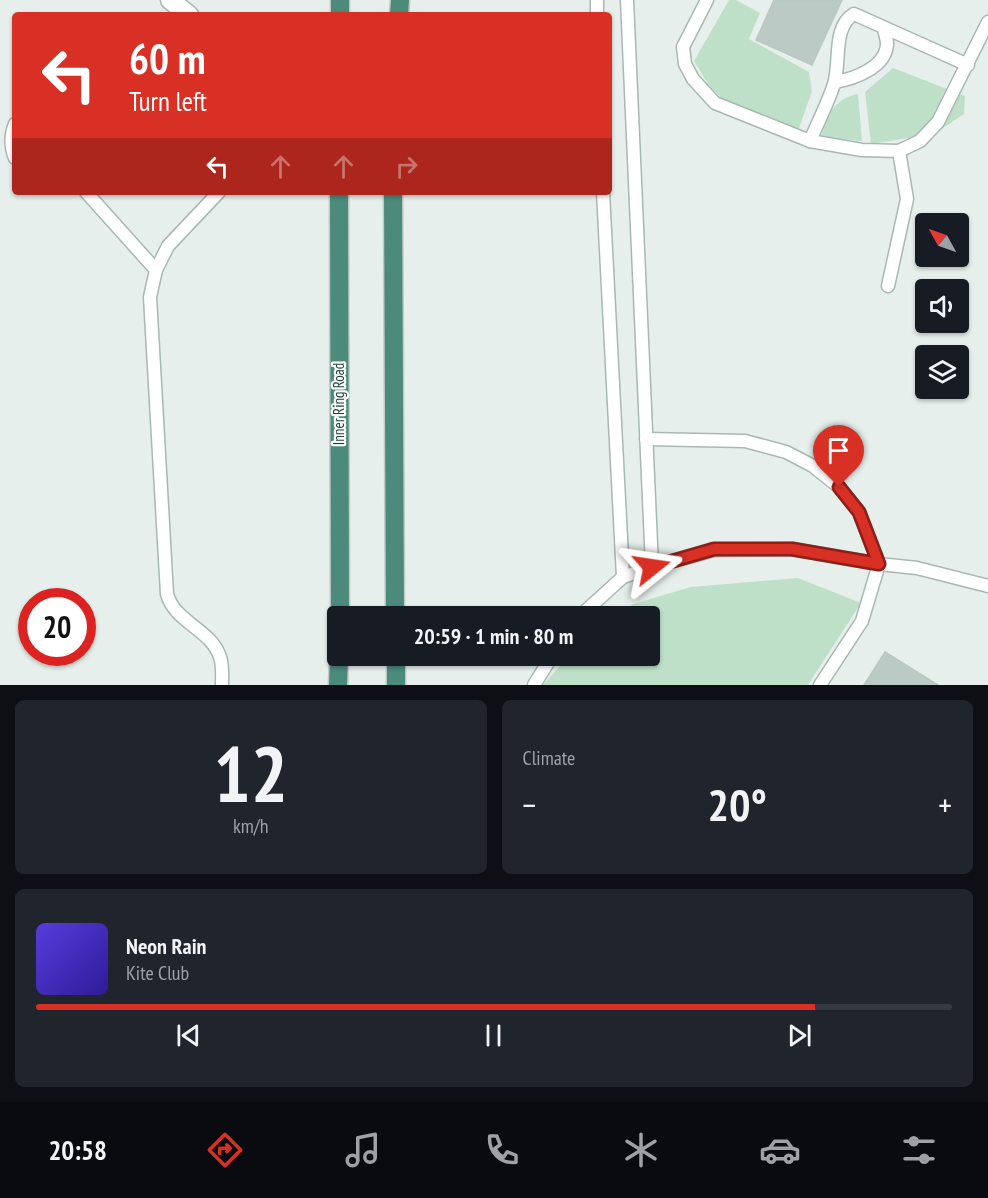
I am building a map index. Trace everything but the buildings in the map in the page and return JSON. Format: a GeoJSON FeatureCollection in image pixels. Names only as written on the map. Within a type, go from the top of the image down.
{"type":"FeatureCollection","features":[{"type":"Feature","properties":{"kind":"highway","name":"Inner Ring Road"},"geometry":{"type":"LineString","coordinates":[[339,195],[340,606]]}},
{"type":"Feature","properties":{"kind":"highway"},"geometry":{"type":"LineString","coordinates":[[393,195],[395,606]]}},
{"type":"Feature","properties":{"kind":"highway"},"geometry":{"type":"LineString","coordinates":[[338,685],[339,666]]}},
{"type":"Feature","properties":{"kind":"highway"},"geometry":{"type":"LineString","coordinates":[[396,666],[396,685]]}},
{"type":"Feature","properties":{"kind":"street"},"geometry":{"type":"LineString","coordinates":[[170,0],[185,12]]}},
{"type":"Feature","properties":{"kind":"lane"},"geometry":{"type":"LineString","coordinates":[[627,0],[652,567]]}},
{"type":"Feature","properties":{"kind":"lane"},"geometry":{"type":"LineString","coordinates":[[707,0],[683,47],[685,64],[693,79],[715,103],[810,141],[862,150],[899,151],[920,141],[938,122],[988,21]]}},
{"type":"Feature","properties":{"kind":"lane"},"geometry":{"type":"LineString","coordinates":[[810,141],[834,82],[841,30],[847,18],[854,14],[968,65]]}},
{"type":"Feature","properties":{"kind":"lane"},"geometry":{"type":"LineString","coordinates":[[834,82],[850,79],[879,62],[887,46],[884,29]]}},
{"type":"Feature","properties":{"kind":"lane"},"geometry":{"type":"LineString","coordinates":[[9,130],[12,148]]}},
{"type":"Feature","properties":{"kind":"lane"},"geometry":{"type":"LineString","coordinates":[[888,286],[907,199],[899,151]]}},
{"type":"Feature","properties":{"kind":"lane"},"geometry":{"type":"LineString","coordinates":[[89,195],[156,270]]}},
{"type":"Feature","properties":{"kind":"lane"},"geometry":{"type":"LineString","coordinates":[[216,195],[168,246],[156,270],[150,297],[167,594],[174,611],[211,639],[221,658],[222,685]]}},
{"type":"Feature","properties":{"kind":"lane"},"geometry":{"type":"LineString","coordinates":[[603,195],[623,577]]}},
{"type":"Feature","properties":{"kind":"lane"},"geometry":{"type":"LineString","coordinates":[[646,439],[745,441],[786,452],[813,466],[839,487],[859,512],[879,564],[862,621],[820,685]]}},
{"type":"Feature","properties":{"kind":"lane"},"geometry":{"type":"LineString","coordinates":[[591,606],[623,577],[714,549],[792,549],[916,568],[988,586]]}},
{"type":"Feature","properties":{"kind":"lane"},"geometry":{"type":"LineString","coordinates":[[534,685],[546,666]]}},
{"type":"Feature","properties":{"kind":"green space"},"geometry":{"type":"Polygon","coordinates":[[[729,0],[736,0],[760,13],[749,39],[809,72],[812,91],[797,134],[735,112],[708,84],[694,61],[729,0]]]}},
{"type":"Feature","properties":{"kind":"green space"},"geometry":{"type":"Polygon","coordinates":[[[893,68],[965,96],[964,114],[934,134],[871,144],[865,92],[893,68]]]}},
{"type":"Feature","properties":{"kind":"green space"},"geometry":{"type":"Polygon","coordinates":[[[858,94],[862,141],[821,137],[829,115],[837,104],[858,94]]]}},
{"type":"Feature","properties":{"kind":"green space"},"geometry":{"type":"Polygon","coordinates":[[[798,578],[861,603],[808,685],[543,685],[560,666],[660,666],[660,606],[630,606],[691,587],[798,578]]]}},
{"type":"Feature","properties":{"kind":"route"},"geometry":{"type":"LineString","coordinates":[[652,567],[714,549],[792,549],[879,564],[859,512],[839,487]]}}]}
